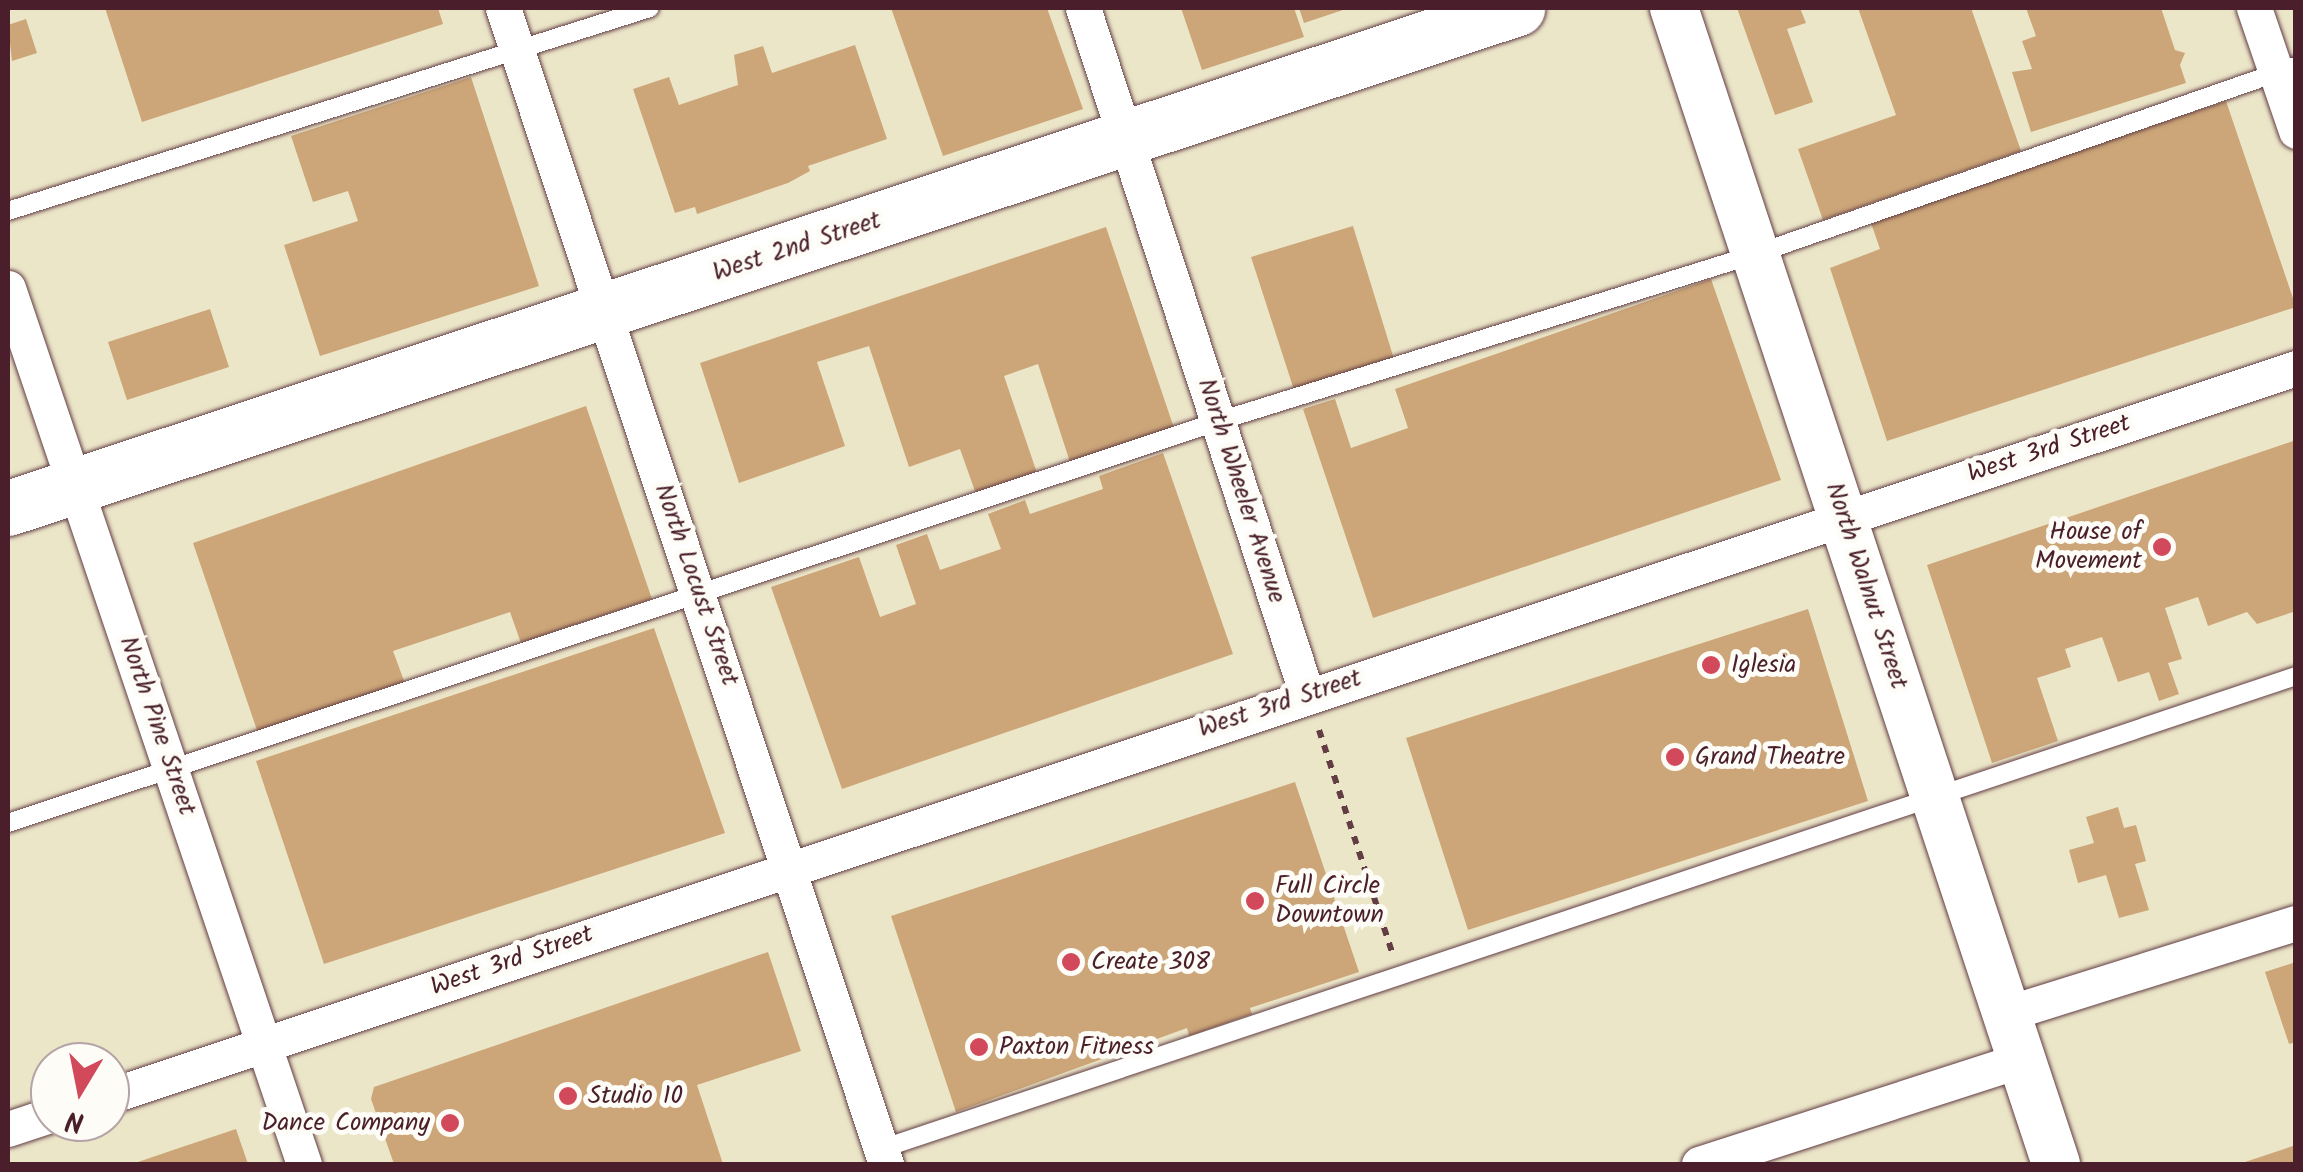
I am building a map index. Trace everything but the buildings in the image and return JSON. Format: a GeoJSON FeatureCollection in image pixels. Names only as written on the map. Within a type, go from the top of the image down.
{"type":"FeatureCollection","features":[{"type":"Feature","properties":{"kind":"highway","name":"West 2nd Street"},"geometry":{"type":"LineString","coordinates":[[8,508],[1516,8]]}},
{"type":"Feature","properties":{"kind":"main road","name":"North Walnut Street"},"geometry":{"type":"LineString","coordinates":[[1674,8],[2056,1164]]}},
{"type":"Feature","properties":{"kind":"street","name":"North Locust Street"},"geometry":{"type":"LineString","coordinates":[[503,8],[601,312],[702,596],[883,1157]]}},
{"type":"Feature","properties":{"kind":"street","name":"North Wheeler Avenue"},"geometry":{"type":"LineString","coordinates":[[1082,8],[1307,695]]}},
{"type":"Feature","properties":{"kind":"street"},"geometry":{"type":"LineString","coordinates":[[2254,8],[2286,69],[2296,130]]}},
{"type":"Feature","properties":{"kind":"street","name":"North Pine Street"},"geometry":{"type":"LineString","coordinates":[[8,288],[267,1045],[304,1164]]}},
{"type":"Feature","properties":{"kind":"street","name":"West 3rd Street"},"geometry":{"type":"LineString","coordinates":[[130,1090],[787,867],[2296,368]]}},
{"type":"Feature","properties":{"kind":"street"},"geometry":{"type":"LineString","coordinates":[[2008,1013],[2296,923]]}},
{"type":"Feature","properties":{"kind":"street"},"geometry":{"type":"LineString","coordinates":[[1699,1164],[2022,1060]]}},
{"type":"Feature","properties":{"kind":"lane"},"geometry":{"type":"LineString","coordinates":[[8,211],[650,8]]}},
{"type":"Feature","properties":{"kind":"lane"},"geometry":{"type":"LineString","coordinates":[[8,822],[702,596],[1219,421],[1756,254],[2286,69]]}},
{"type":"Feature","properties":{"kind":"lane"},"geometry":{"type":"LineString","coordinates":[[883,1157],[1399,974],[2296,676]]}},
{"type":"Feature","properties":{"kind":"path"},"geometry":{"type":"LineString","coordinates":[[1307,695],[1399,974]]}},
{"type":"Feature","properties":{"kind":"place","name":"House of Movement"},"geometry":{"type":"Point","coordinates":[2162,547]}},
{"type":"Feature","properties":{"kind":"place","name":"Iglesia"},"geometry":{"type":"Point","coordinates":[1711,665]}},
{"type":"Feature","properties":{"kind":"place","name":"Grand Theatre"},"geometry":{"type":"Point","coordinates":[1675,757]}},
{"type":"Feature","properties":{"kind":"place","name":"Full Circle Downtown"},"geometry":{"type":"Point","coordinates":[1255,901]}},
{"type":"Feature","properties":{"kind":"place","name":"Create 308"},"geometry":{"type":"Point","coordinates":[1071,962]}},
{"type":"Feature","properties":{"kind":"place","name":"Paxton Fitness"},"geometry":{"type":"Point","coordinates":[979,1047]}},
{"type":"Feature","properties":{"kind":"place","name":"Studio 10"},"geometry":{"type":"Point","coordinates":[568,1096]}},
{"type":"Feature","properties":{"kind":"place","name":"Dance Company"},"geometry":{"type":"Point","coordinates":[450,1123]}}]}
